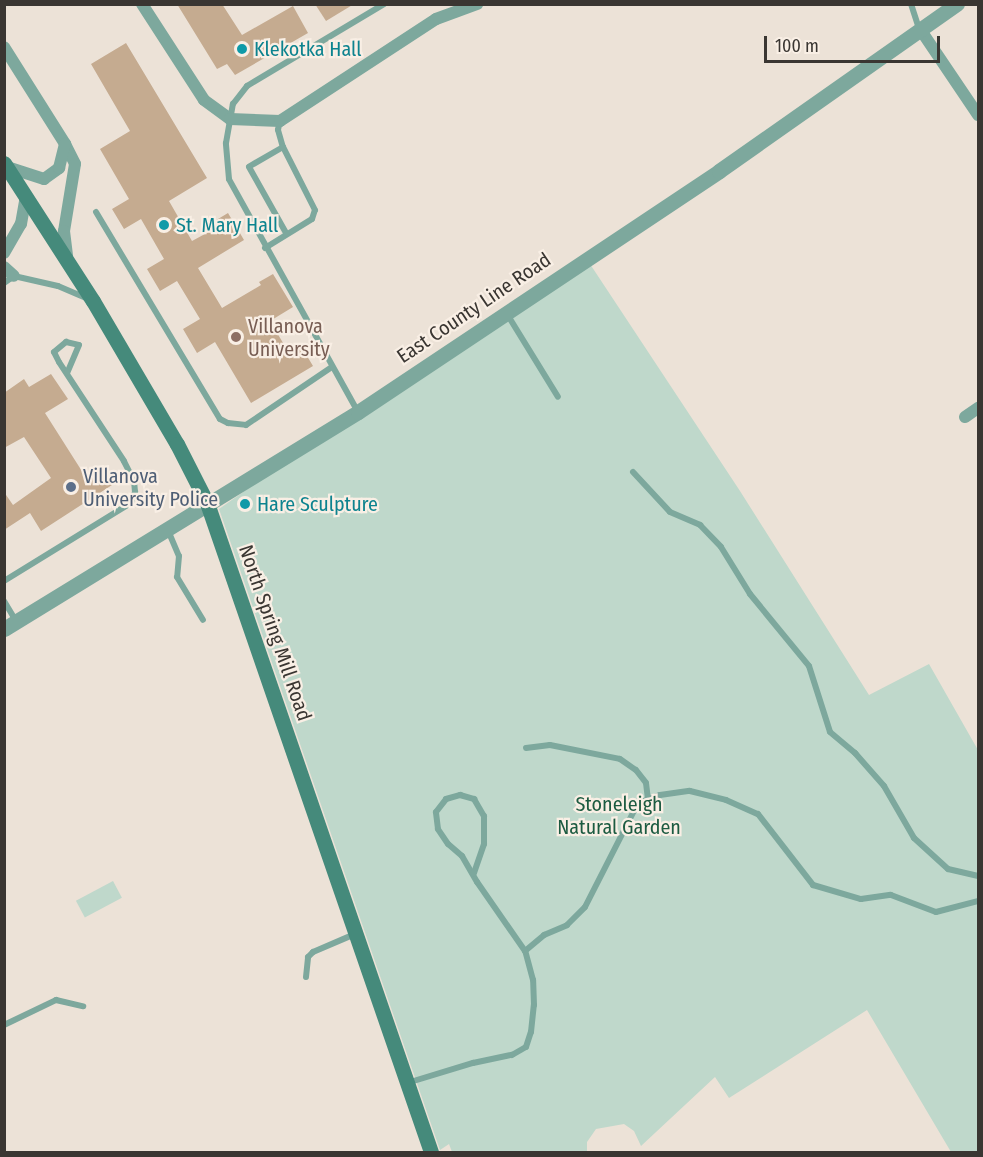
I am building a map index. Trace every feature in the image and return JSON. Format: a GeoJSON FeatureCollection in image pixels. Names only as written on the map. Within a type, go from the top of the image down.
{"type":"FeatureCollection","features":[{"type":"Feature","properties":{"kind":"main road","name":"North Spring Mill Road"},"geometry":{"type":"LineString","coordinates":[[6,165],[93,300],[177,444],[207,503],[430,1152]]}},
{"type":"Feature","properties":{"kind":"street"},"geometry":{"type":"LineString","coordinates":[[142,4],[204,100],[230,119],[280,121],[435,19],[477,4]]}},
{"type":"Feature","properties":{"kind":"street","name":"East County Line Road"},"geometry":{"type":"LineString","coordinates":[[10,625],[358,411],[719,171],[957,4]]}},
{"type":"Feature","properties":{"kind":"street"},"geometry":{"type":"LineString","coordinates":[[920,29],[978,115]]}},
{"type":"Feature","properties":{"kind":"street"},"geometry":{"type":"LineString","coordinates":[[4,47],[65,144],[75,164],[64,231],[65,250],[71,266]]}},
{"type":"Feature","properties":{"kind":"street"},"geometry":{"type":"LineString","coordinates":[[6,165],[44,179],[59,168],[65,144]]}},
{"type":"Feature","properties":{"kind":"street"},"geometry":{"type":"LineString","coordinates":[[4,253],[21,224],[26,196]]}},
{"type":"Feature","properties":{"kind":"street"},"geometry":{"type":"LineString","coordinates":[[965,417],[978,408]]}},
{"type":"Feature","properties":{"kind":"lane"},"geometry":{"type":"LineString","coordinates":[[358,411],[228,179],[226,143],[234,104],[247,86],[384,4]]}},
{"type":"Feature","properties":{"kind":"lane"},"geometry":{"type":"LineString","coordinates":[[912,4],[920,29]]}},
{"type":"Feature","properties":{"kind":"lane"},"geometry":{"type":"LineString","coordinates":[[265,248],[312,219],[315,210],[283,147],[278,130],[280,121]]}},
{"type":"Feature","properties":{"kind":"lane"},"geometry":{"type":"LineString","coordinates":[[283,147],[249,167],[286,233]]}},
{"type":"Feature","properties":{"kind":"lane"},"geometry":{"type":"LineString","coordinates":[[96,212],[220,419],[228,423],[246,425],[332,367]]}},
{"type":"Feature","properties":{"kind":"lane"},"geometry":{"type":"LineString","coordinates":[[8,276],[58,286],[93,300]]}},
{"type":"Feature","properties":{"kind":"lane"},"geometry":{"type":"LineString","coordinates":[[506,311],[558,397]]}},
{"type":"Feature","properties":{"kind":"lane"},"geometry":{"type":"LineString","coordinates":[[4,581],[131,503],[135,492],[134,482],[124,461],[67,373],[54,352],[66,342],[79,345],[77,355],[67,373]]}},
{"type":"Feature","properties":{"kind":"lane"},"geometry":{"type":"LineString","coordinates":[[633,472],[670,512],[700,525],[721,547],[750,594],[810,666],[831,732],[855,753],[884,786],[915,838],[948,869],[978,876]]}},
{"type":"Feature","properties":{"kind":"lane"},"geometry":{"type":"LineString","coordinates":[[167,528],[179,556],[177,577],[203,620]]}},
{"type":"Feature","properties":{"kind":"lane"},"geometry":{"type":"LineString","coordinates":[[4,601],[10,625]]}},
{"type":"Feature","properties":{"kind":"lane"},"geometry":{"type":"LineString","coordinates":[[526,748],[550,745],[620,759],[636,770],[646,783],[648,800]]}},
{"type":"Feature","properties":{"kind":"lane"},"geometry":{"type":"LineString","coordinates":[[525,951],[544,935],[567,925],[585,907],[638,803],[660,795],[690,791],[726,800],[758,814],[813,885],[861,899],[891,895],[936,912],[978,901]]}},
{"type":"Feature","properties":{"kind":"lane"},"geometry":{"type":"LineString","coordinates":[[407,1084],[473,1063],[512,1055],[526,1047],[534,1005],[533,980],[525,951],[477,882],[474,873],[462,856],[448,844],[438,829],[436,812],[446,799],[460,795],[474,800],[484,816],[484,844],[474,873]]}},
{"type":"Feature","properties":{"kind":"lane"},"geometry":{"type":"LineString","coordinates":[[306,977],[308,957],[313,952],[356,934]]}},
{"type":"Feature","properties":{"kind":"lane"},"geometry":{"type":"LineString","coordinates":[[4,1025],[56,1000],[83,1006]]}},
{"type":"Feature","properties":{"kind":"green space","name":"Stoneleigh Natural Garden"},"geometry":{"type":"Polygon","coordinates":[[[590,264],[740,491],[869,695],[929,664],[978,750],[978,1152],[951,1152],[867,1010],[729,1098],[715,1077],[641,1146],[634,1131],[624,1124],[596,1129],[587,1142],[587,1152],[452,1152],[449,1144],[440,1150],[219,509],[306,448],[590,264]]]}},
{"type":"Feature","properties":{"kind":"green space"},"geometry":{"type":"Polygon","coordinates":[[[113,881],[122,898],[85,917],[76,901],[113,881]]]}},
{"type":"Feature","properties":{"kind":"building","name":"Klekotka Hall"},"geometry":{"type":"Polygon","coordinates":[[[177,4],[222,4],[242,35],[293,6],[308,33],[235,75],[227,64],[217,69],[177,4]]]}},
{"type":"Feature","properties":{"kind":"building"},"geometry":{"type":"Polygon","coordinates":[[[315,4],[354,4],[326,21],[315,4]]]}},
{"type":"Feature","properties":{"kind":"building","name":"St. Mary Hall"},"geometry":{"type":"Polygon","coordinates":[[[126,43],[207,178],[169,201],[192,241],[216,228],[213,222],[228,213],[244,240],[198,268],[222,308],[261,285],[259,282],[273,274],[293,307],[270,321],[289,353],[301,346],[313,366],[251,403],[215,342],[197,353],[183,329],[200,319],[177,281],[160,291],[147,269],[164,259],[141,219],[124,229],[112,209],[129,199],[100,149],[130,131],[91,64],[126,43]]]}},
{"type":"Feature","properties":{"kind":"building"},"geometry":{"type":"Polygon","coordinates":[[[51,374],[68,399],[45,413],[85,476],[101,466],[112,485],[41,531],[30,513],[4,530],[4,492],[13,505],[51,478],[24,437],[4,448],[4,393],[24,379],[29,387],[51,374]]]}},
{"type":"Feature","properties":{"kind":"place","name":"Klekotka Hall"},"geometry":{"type":"Point","coordinates":[242,49]}},
{"type":"Feature","properties":{"kind":"place","name":"St. Mary Hall"},"geometry":{"type":"Point","coordinates":[164,225]}},
{"type":"Feature","properties":{"kind":"place","name":"Villanova University"},"geometry":{"type":"Point","coordinates":[236,337]}},
{"type":"Feature","properties":{"kind":"place","name":"Villanova University Police"},"geometry":{"type":"Point","coordinates":[71,487]}},
{"type":"Feature","properties":{"kind":"place","name":"Hare Sculpture"},"geometry":{"type":"Point","coordinates":[245,504]}}]}
